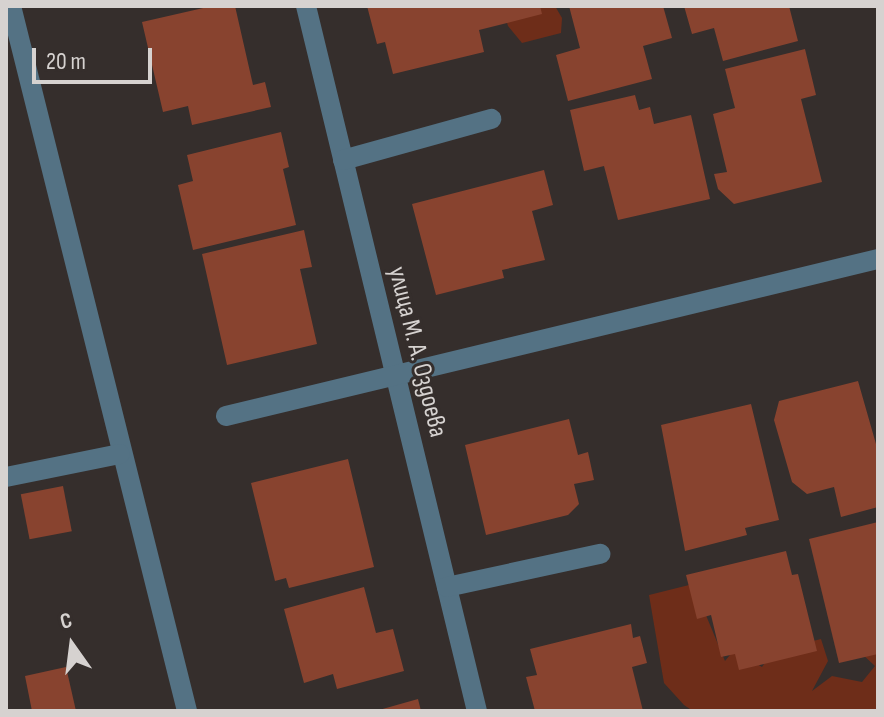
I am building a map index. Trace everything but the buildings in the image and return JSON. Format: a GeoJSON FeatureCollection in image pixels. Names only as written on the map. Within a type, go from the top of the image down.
{"type":"FeatureCollection","features":[{"type":"Feature","properties":{"kind":"street"},"geometry":{"type":"LineString","coordinates":[[11,6],[120,454],[187,711]]}},
{"type":"Feature","properties":{"kind":"street","name":"улица М. А. Оздоева"},"geometry":{"type":"LineString","coordinates":[[306,6],[477,711]]}},
{"type":"Feature","properties":{"kind":"street"},"geometry":{"type":"LineString","coordinates":[[343,160],[491,119]]}},
{"type":"Feature","properties":{"kind":"street"},"geometry":{"type":"LineString","coordinates":[[226,416],[878,259]]}},
{"type":"Feature","properties":{"kind":"street"},"geometry":{"type":"LineString","coordinates":[[6,477],[120,454]]}},
{"type":"Feature","properties":{"kind":"street"},"geometry":{"type":"LineString","coordinates":[[447,587],[600,554]]}},
{"type":"Feature","properties":{"kind":"shaded area"},"geometry":{"type":"Polygon","coordinates":[[[502,6],[555,6],[562,18],[561,33],[522,43],[508,26],[502,6]]]}},
{"type":"Feature","properties":{"kind":"shaded area"},"geometry":{"type":"Polygon","coordinates":[[[693,584],[725,661],[734,650],[762,667],[773,651],[821,639],[828,661],[812,691],[832,676],[862,682],[875,666],[862,654],[878,652],[878,711],[693,711],[684,705],[664,683],[649,595],[693,584]]]}}]}
